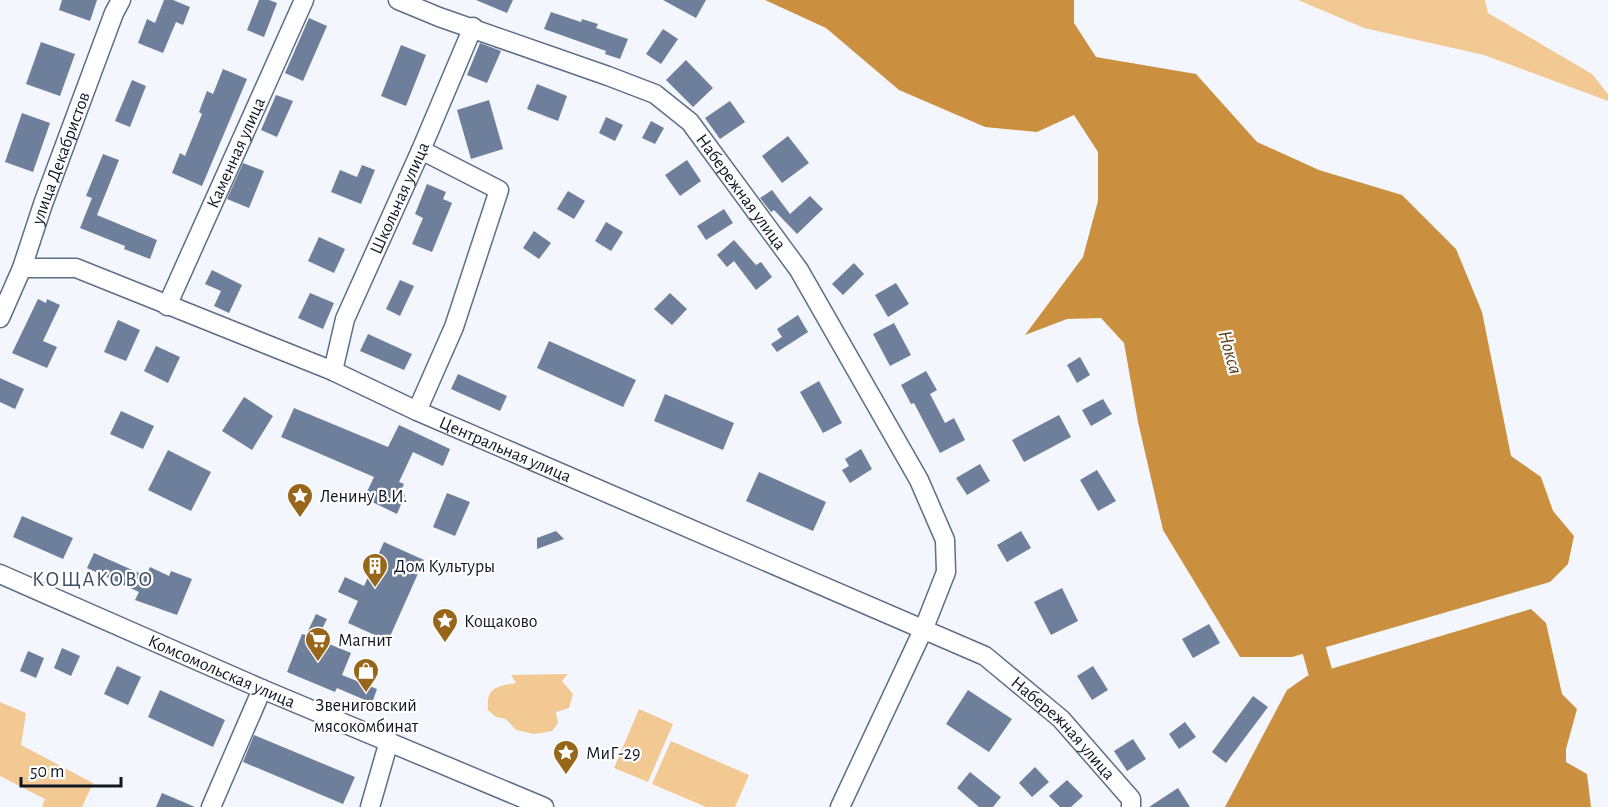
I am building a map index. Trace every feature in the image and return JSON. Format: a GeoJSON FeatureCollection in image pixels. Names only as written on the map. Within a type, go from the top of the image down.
{"type":"FeatureCollection","features":[{"type":"Feature","properties":{"kind":"street","name":"улица Декабристов"},"geometry":{"type":"LineString","coordinates":[[0,318],[22,268],[121,0]]}},
{"type":"Feature","properties":{"kind":"street","name":"Каменная улица"},"geometry":{"type":"LineString","coordinates":[[167,306],[304,0]]}},
{"type":"Feature","properties":{"kind":"street","name":"Набережная улица"},"geometry":{"type":"LineString","coordinates":[[398,0],[439,17],[473,27],[655,94],[690,122],[799,270],[919,480],[945,540],[946,572],[924,628]]}},
{"type":"Feature","properties":{"kind":"street","name":"Школьная улица"},"geometry":{"type":"LineString","coordinates":[[333,371],[345,319],[422,150],[473,27]]}},
{"type":"Feature","properties":{"kind":"street"},"geometry":{"type":"LineString","coordinates":[[417,411],[454,327],[499,190],[422,150]]}},
{"type":"Feature","properties":{"kind":"street","name":"Центральная улица"},"geometry":{"type":"LineString","coordinates":[[22,268],[76,268],[333,371],[417,411],[985,656]]}},
{"type":"Feature","properties":{"kind":"street","name":"Комсомольская улица"},"geometry":{"type":"LineString","coordinates":[[0,574],[262,689],[544,807]]}},
{"type":"Feature","properties":{"kind":"street"},"geometry":{"type":"LineString","coordinates":[[840,807],[924,628]]}},
{"type":"Feature","properties":{"kind":"street","name":"Набережная улица"},"geometry":{"type":"LineString","coordinates":[[985,656],[1061,719],[1131,799],[1131,807]]}},
{"type":"Feature","properties":{"kind":"street"},"geometry":{"type":"LineString","coordinates":[[211,807],[262,689]]}},
{"type":"Feature","properties":{"kind":"street"},"geometry":{"type":"LineString","coordinates":[[370,807],[389,741]]}},
{"type":"Feature","properties":{"kind":"shaded area"},"geometry":{"type":"Polygon","coordinates":[[[1298,0],[1485,0],[1488,13],[1592,74],[1608,94],[1608,101],[1484,55],[1364,28],[1298,0]]]}},
{"type":"Feature","properties":{"kind":"shaded area"},"geometry":{"type":"Polygon","coordinates":[[[568,674],[562,681],[573,694],[569,708],[556,712],[558,723],[552,731],[534,734],[516,730],[506,719],[496,717],[488,710],[489,696],[494,689],[516,683],[511,675],[568,674]]]}},
{"type":"Feature","properties":{"kind":"shaded area"},"geometry":{"type":"Polygon","coordinates":[[[0,702],[26,713],[21,745],[93,783],[82,807],[42,807],[45,799],[0,776],[0,702]]]}},
{"type":"Feature","properties":{"kind":"shaded area"},"geometry":{"type":"Polygon","coordinates":[[[639,709],[673,724],[648,782],[614,768],[639,709]]]}},
{"type":"Feature","properties":{"kind":"shaded area"},"geometry":{"type":"Polygon","coordinates":[[[671,741],[749,775],[735,807],[706,807],[652,784],[671,741]]]}},
{"type":"Feature","properties":{"kind":"water"},"geometry":{"type":"Polygon","coordinates":[[[765,0],[1074,0],[1074,23],[1096,57],[1196,74],[1257,142],[1319,170],[1402,195],[1456,249],[1482,312],[1511,456],[1541,477],[1553,511],[1574,536],[1568,564],[1550,582],[1292,657],[1240,657],[1163,530],[1138,422],[1124,343],[1101,318],[1067,319],[1025,335],[1083,257],[1098,201],[1098,152],[1074,115],[1037,132],[985,127],[899,90],[826,28],[765,0]]]}},
{"type":"Feature","properties":{"kind":"water"},"geometry":{"type":"Polygon","coordinates":[[[1531,609],[1546,623],[1562,694],[1577,709],[1566,749],[1566,762],[1587,774],[1591,807],[1225,807],[1287,690],[1307,676],[1531,609]]]}},
{"type":"Feature","properties":{"kind":"building"},"geometry":{"type":"Polygon","coordinates":[[[62,0],[97,0],[90,21],[59,10],[62,0]]]}},
{"type":"Feature","properties":{"kind":"building"},"geometry":{"type":"Polygon","coordinates":[[[164,0],[173,0],[190,7],[183,25],[176,22],[163,53],[138,43],[147,19],[155,23],[164,0]]]}},
{"type":"Feature","properties":{"kind":"building"},"geometry":{"type":"Polygon","coordinates":[[[259,0],[277,3],[264,37],[247,30],[259,0]]]}},
{"type":"Feature","properties":{"kind":"building"},"geometry":{"type":"Polygon","coordinates":[[[476,0],[513,0],[507,13],[476,0]]]}},
{"type":"Feature","properties":{"kind":"building"},"geometry":{"type":"Polygon","coordinates":[[[663,0],[706,0],[696,18],[663,0]]]}},
{"type":"Feature","properties":{"kind":"building"},"geometry":{"type":"Polygon","coordinates":[[[551,12],[581,22],[582,19],[598,24],[596,28],[628,39],[620,59],[605,54],[606,51],[544,29],[551,12]]]}},
{"type":"Feature","properties":{"kind":"building"},"geometry":{"type":"Polygon","coordinates":[[[309,18],[327,26],[303,81],[285,73],[309,18]]]}},
{"type":"Feature","properties":{"kind":"building"},"geometry":{"type":"Polygon","coordinates":[[[663,29],[678,39],[661,64],[646,54],[663,29]]]}},
{"type":"Feature","properties":{"kind":"building"},"geometry":{"type":"Polygon","coordinates":[[[41,42],[75,54],[60,96],[26,84],[41,42]]]}},
{"type":"Feature","properties":{"kind":"building"},"geometry":{"type":"Polygon","coordinates":[[[480,43],[501,51],[487,83],[467,75],[480,43]]]}},
{"type":"Feature","properties":{"kind":"building"},"geometry":{"type":"Polygon","coordinates":[[[401,45],[426,55],[406,106],[381,96],[401,45]]]}},
{"type":"Feature","properties":{"kind":"building"},"geometry":{"type":"Polygon","coordinates":[[[686,60],[713,88],[693,107],[666,80],[686,60]]]}},
{"type":"Feature","properties":{"kind":"building"},"geometry":{"type":"Polygon","coordinates":[[[223,69],[247,79],[202,186],[172,173],[180,153],[185,156],[202,114],[199,112],[207,91],[213,94],[223,69]]]}},
{"type":"Feature","properties":{"kind":"building"},"geometry":{"type":"Polygon","coordinates":[[[132,80],[146,86],[130,127],[115,121],[132,80]]]}},
{"type":"Feature","properties":{"kind":"building"},"geometry":{"type":"Polygon","coordinates":[[[537,84],[567,96],[558,121],[527,109],[537,84]]]}},
{"type":"Feature","properties":{"kind":"building"},"geometry":{"type":"Polygon","coordinates":[[[276,95],[293,101],[277,137],[261,130],[276,95]]]}},
{"type":"Feature","properties":{"kind":"building"},"geometry":{"type":"Polygon","coordinates":[[[489,100],[503,149],[471,159],[457,110],[489,100]]]}},
{"type":"Feature","properties":{"kind":"building"},"geometry":{"type":"Polygon","coordinates":[[[730,101],[745,122],[720,139],[705,118],[730,101]]]}},
{"type":"Feature","properties":{"kind":"building"},"geometry":{"type":"Polygon","coordinates":[[[22,113],[50,123],[33,172],[5,162],[22,113]]]}},
{"type":"Feature","properties":{"kind":"building"},"geometry":{"type":"Polygon","coordinates":[[[606,117],[623,125],[615,141],[599,133],[606,117]]]}},
{"type":"Feature","properties":{"kind":"building"},"geometry":{"type":"Polygon","coordinates":[[[651,121],[664,128],[655,144],[642,138],[651,121]]]}},
{"type":"Feature","properties":{"kind":"building"},"geometry":{"type":"Polygon","coordinates":[[[788,136],[809,163],[782,183],[762,156],[788,136]]]}},
{"type":"Feature","properties":{"kind":"building"},"geometry":{"type":"Polygon","coordinates":[[[103,154],[119,160],[97,215],[157,240],[150,259],[80,228],[92,198],[86,196],[103,154]]]}},
{"type":"Feature","properties":{"kind":"building"},"geometry":{"type":"Polygon","coordinates":[[[687,160],[701,181],[680,196],[665,175],[687,160]]]}},
{"type":"Feature","properties":{"kind":"building"},"geometry":{"type":"Polygon","coordinates":[[[243,163],[264,171],[249,208],[227,199],[243,163]]]}},
{"type":"Feature","properties":{"kind":"building"},"geometry":{"type":"Polygon","coordinates":[[[362,165],[375,170],[361,204],[331,192],[340,170],[357,177],[362,165]]]}},
{"type":"Feature","properties":{"kind":"building"},"geometry":{"type":"Polygon","coordinates":[[[427,184],[446,192],[443,199],[452,203],[432,252],[412,244],[423,218],[415,214],[427,184]]]}},
{"type":"Feature","properties":{"kind":"building"},"geometry":{"type":"Polygon","coordinates":[[[772,190],[790,214],[810,196],[823,209],[797,234],[774,210],[771,212],[760,198],[772,190]]]}},
{"type":"Feature","properties":{"kind":"building"},"geometry":{"type":"Polygon","coordinates":[[[568,191],[585,201],[574,219],[557,209],[568,191]]]}},
{"type":"Feature","properties":{"kind":"building"},"geometry":{"type":"Polygon","coordinates":[[[724,209],[733,223],[706,240],[697,226],[724,209]]]}},
{"type":"Feature","properties":{"kind":"building"},"geometry":{"type":"Polygon","coordinates":[[[606,222],[623,232],[611,251],[595,241],[606,222]]]}},
{"type":"Feature","properties":{"kind":"building"},"geometry":{"type":"Polygon","coordinates":[[[534,231],[551,243],[539,259],[523,248],[534,231]]]}},
{"type":"Feature","properties":{"kind":"building"},"geometry":{"type":"Polygon","coordinates":[[[319,237],[345,249],[334,273],[308,261],[319,237]]]}},
{"type":"Feature","properties":{"kind":"building"},"geometry":{"type":"Polygon","coordinates":[[[734,240],[756,265],[761,262],[772,277],[756,290],[734,261],[727,267],[717,255],[734,240]]]}},
{"type":"Feature","properties":{"kind":"building"},"geometry":{"type":"Polygon","coordinates":[[[854,263],[864,274],[843,295],[832,284],[854,263]]]}},
{"type":"Feature","properties":{"kind":"building"},"geometry":{"type":"Polygon","coordinates":[[[212,270],[242,285],[229,313],[214,306],[221,291],[205,284],[212,270]]]}},
{"type":"Feature","properties":{"kind":"building"},"geometry":{"type":"Polygon","coordinates":[[[400,280],[414,286],[400,316],[386,309],[400,280]]]}},
{"type":"Feature","properties":{"kind":"building"},"geometry":{"type":"Polygon","coordinates":[[[896,283],[909,304],[888,317],[875,295],[896,283]]]}},
{"type":"Feature","properties":{"kind":"building"},"geometry":{"type":"Polygon","coordinates":[[[310,293],[334,303],[323,329],[298,318],[310,293]]]}},
{"type":"Feature","properties":{"kind":"building"},"geometry":{"type":"Polygon","coordinates":[[[670,293],[687,309],[672,325],[654,309],[670,293]]]}},
{"type":"Feature","properties":{"kind":"building"},"geometry":{"type":"Polygon","coordinates":[[[38,299],[46,303],[47,299],[60,305],[43,341],[57,347],[47,368],[12,353],[38,299]]]}},
{"type":"Feature","properties":{"kind":"building"},"geometry":{"type":"Polygon","coordinates":[[[798,315],[808,332],[777,352],[771,344],[782,337],[777,329],[798,315]]]}},
{"type":"Feature","properties":{"kind":"building"},"geometry":{"type":"Polygon","coordinates":[[[118,320],[140,330],[126,361],[104,352],[118,320]]]}},
{"type":"Feature","properties":{"kind":"building"},"geometry":{"type":"Polygon","coordinates":[[[894,323],[911,355],[890,366],[873,334],[894,323]]]}},
{"type":"Feature","properties":{"kind":"building"},"geometry":{"type":"Polygon","coordinates":[[[368,334],[412,354],[404,370],[360,351],[368,334]]]}},
{"type":"Feature","properties":{"kind":"building"},"geometry":{"type":"Polygon","coordinates":[[[549,341],[636,380],[623,407],[537,368],[549,341]]]}},
{"type":"Feature","properties":{"kind":"building"},"geometry":{"type":"Polygon","coordinates":[[[156,346],[180,357],[168,383],[144,371],[156,346]]]}},
{"type":"Feature","properties":{"kind":"building"},"geometry":{"type":"Polygon","coordinates":[[[1080,357],[1090,375],[1077,383],[1067,365],[1080,357]]]}},
{"type":"Feature","properties":{"kind":"building"},"geometry":{"type":"Polygon","coordinates":[[[926,371],[937,390],[930,394],[945,423],[954,418],[965,440],[940,453],[914,403],[911,404],[901,385],[926,371]]]}},
{"type":"Feature","properties":{"kind":"building"},"geometry":{"type":"Polygon","coordinates":[[[458,374],[507,396],[500,411],[451,389],[458,374]]]}},
{"type":"Feature","properties":{"kind":"building"},"geometry":{"type":"Polygon","coordinates":[[[0,378],[24,389],[15,409],[0,402],[0,378]]]}},
{"type":"Feature","properties":{"kind":"building"},"geometry":{"type":"Polygon","coordinates":[[[819,381],[842,423],[823,433],[800,392],[819,381]]]}},
{"type":"Feature","properties":{"kind":"building"},"geometry":{"type":"Polygon","coordinates":[[[665,394],[734,423],[723,450],[654,421],[665,394]]]}},
{"type":"Feature","properties":{"kind":"building"},"geometry":{"type":"Polygon","coordinates":[[[244,397],[273,416],[252,450],[222,431],[244,397]]]}},
{"type":"Feature","properties":{"kind":"building"},"geometry":{"type":"Polygon","coordinates":[[[1103,399],[1112,414],[1091,426],[1082,410],[1103,399]]]}},
{"type":"Feature","properties":{"kind":"building"},"geometry":{"type":"Polygon","coordinates":[[[294,408],[388,447],[399,425],[450,449],[443,466],[413,452],[399,482],[404,484],[400,493],[405,495],[397,514],[364,498],[374,477],[281,437],[294,408]]]}},
{"type":"Feature","properties":{"kind":"building"},"geometry":{"type":"Polygon","coordinates":[[[121,411],[154,426],[143,449],[110,434],[121,411]]]}},
{"type":"Feature","properties":{"kind":"building"},"geometry":{"type":"Polygon","coordinates":[[[1059,415],[1071,437],[1024,462],[1012,440],[1059,415]]]}},
{"type":"Feature","properties":{"kind":"building"},"geometry":{"type":"Polygon","coordinates":[[[861,449],[872,469],[850,483],[842,470],[849,466],[845,459],[861,449]]]}},
{"type":"Feature","properties":{"kind":"building"},"geometry":{"type":"Polygon","coordinates":[[[168,450],[211,472],[191,511],[148,490],[168,450]]]}},
{"type":"Feature","properties":{"kind":"building"},"geometry":{"type":"Polygon","coordinates":[[[980,464],[990,481],[967,495],[956,478],[980,464]]]}},
{"type":"Feature","properties":{"kind":"building"},"geometry":{"type":"Polygon","coordinates":[[[1097,470],[1116,501],[1098,511],[1080,480],[1097,470]]]}},
{"type":"Feature","properties":{"kind":"building"},"geometry":{"type":"Polygon","coordinates":[[[759,472],[826,502],[813,531],[746,501],[759,472]]]}},
{"type":"Feature","properties":{"kind":"building"},"geometry":{"type":"Polygon","coordinates":[[[447,493],[470,502],[455,536],[433,527],[447,493]]]}},
{"type":"Feature","properties":{"kind":"building"},"geometry":{"type":"Polygon","coordinates":[[[22,516],[73,538],[63,559],[13,537],[22,516]]]}},
{"type":"Feature","properties":{"kind":"building"},"geometry":{"type":"Polygon","coordinates":[[[556,531],[564,539],[537,549],[537,538],[556,531]]]}},
{"type":"Feature","properties":{"kind":"building"},"geometry":{"type":"Polygon","coordinates":[[[1021,531],[1031,548],[1007,562],[997,545],[1021,531]]]}},
{"type":"Feature","properties":{"kind":"building","name":"Дом Культуры"},"geometry":{"type":"Polygon","coordinates":[[[384,542],[424,560],[388,641],[348,623],[358,601],[338,592],[345,577],[364,586],[384,542]]]}},
{"type":"Feature","properties":{"kind":"building"},"geometry":{"type":"Polygon","coordinates":[[[94,553],[146,576],[150,567],[169,576],[171,571],[192,579],[177,615],[135,600],[139,592],[87,568],[94,553]]]}},
{"type":"Feature","properties":{"kind":"building"},"geometry":{"type":"Polygon","coordinates":[[[1062,588],[1078,621],[1051,635],[1034,602],[1062,588]]]}},
{"type":"Feature","properties":{"kind":"building"},"geometry":{"type":"Polygon","coordinates":[[[316,614],[327,619],[317,639],[351,653],[342,675],[377,689],[372,703],[337,688],[335,692],[287,672],[302,634],[306,635],[316,614]]]}},
{"type":"Feature","properties":{"kind":"building"},"geometry":{"type":"Polygon","coordinates":[[[1209,624],[1220,643],[1193,658],[1182,639],[1209,624]]]}},
{"type":"Feature","properties":{"kind":"building"},"geometry":{"type":"Polygon","coordinates":[[[62,648],[80,656],[71,676],[54,668],[62,648]]]}},
{"type":"Feature","properties":{"kind":"building"},"geometry":{"type":"Polygon","coordinates":[[[28,651],[44,658],[36,678],[20,671],[28,651]]]}},
{"type":"Feature","properties":{"kind":"building"},"geometry":{"type":"Polygon","coordinates":[[[117,666],[141,677],[128,705],[104,694],[117,666]]]}},
{"type":"Feature","properties":{"kind":"building"},"geometry":{"type":"Polygon","coordinates":[[[1093,666],[1108,690],[1092,700],[1077,676],[1093,666]]]}},
{"type":"Feature","properties":{"kind":"building"},"geometry":{"type":"Polygon","coordinates":[[[160,690],[225,720],[213,747],[148,717],[160,690]]]}},
{"type":"Feature","properties":{"kind":"building"},"geometry":{"type":"Polygon","coordinates":[[[968,690],[1012,719],[989,752],[946,724],[968,690]]]}},
{"type":"Feature","properties":{"kind":"building"},"geometry":{"type":"Polygon","coordinates":[[[1253,696],[1268,707],[1226,763],[1212,752],[1253,696]]]}},
{"type":"Feature","properties":{"kind":"building"},"geometry":{"type":"Polygon","coordinates":[[[1185,722],[1196,737],[1179,749],[1169,734],[1185,722]]]}},
{"type":"Feature","properties":{"kind":"building"},"geometry":{"type":"Polygon","coordinates":[[[254,735],[355,777],[343,804],[243,762],[254,735]]]}},
{"type":"Feature","properties":{"kind":"building"},"geometry":{"type":"Polygon","coordinates":[[[1133,739],[1146,759],[1127,771],[1114,751],[1133,739]]]}},
{"type":"Feature","properties":{"kind":"building"},"geometry":{"type":"Polygon","coordinates":[[[1035,767],[1049,782],[1032,797],[1019,783],[1035,767]]]}},
{"type":"Feature","properties":{"kind":"building"},"geometry":{"type":"Polygon","coordinates":[[[970,772],[1001,797],[993,807],[979,807],[957,788],[970,772]]]}},
{"type":"Feature","properties":{"kind":"building"},"geometry":{"type":"Polygon","coordinates":[[[1067,780],[1083,796],[1071,807],[1060,807],[1049,796],[1067,780]]]}},
{"type":"Feature","properties":{"kind":"building"},"geometry":{"type":"Polygon","coordinates":[[[1178,788],[1190,807],[1149,807],[1178,788]]]}},
{"type":"Feature","properties":{"kind":"building"},"geometry":{"type":"Polygon","coordinates":[[[162,793],[195,807],[156,807],[162,793]]]}},
{"type":"Feature","properties":{"kind":"waterway","name":"Нокса"},"geometry":{"type":"LineString","coordinates":[[1306,621],[1329,703]]}},
{"type":"Feature","properties":{"kind":"place","name":"Ленину В.И."},"geometry":{"type":"Point","coordinates":[300,519]}},
{"type":"Feature","properties":{"kind":"place","name":"Дом Культуры"},"geometry":{"type":"Point","coordinates":[375,589]}},
{"type":"Feature","properties":{"kind":"place","name":"Кощаково"},"geometry":{"type":"Point","coordinates":[445,644]}},
{"type":"Feature","properties":{"kind":"place","name":"Магнит"},"geometry":{"type":"Point","coordinates":[318,663]}},
{"type":"Feature","properties":{"kind":"place","name":"Звениговский мясокомбинат"},"geometry":{"type":"Point","coordinates":[366,694]}},
{"type":"Feature","properties":{"kind":"place","name":"МиГ-29"},"geometry":{"type":"Point","coordinates":[566,776]}},
{"type":"Feature","properties":{"kind":"district","name":"КОЩАКОВО"},"geometry":{"type":"Point","coordinates":[93,579]}}]}
